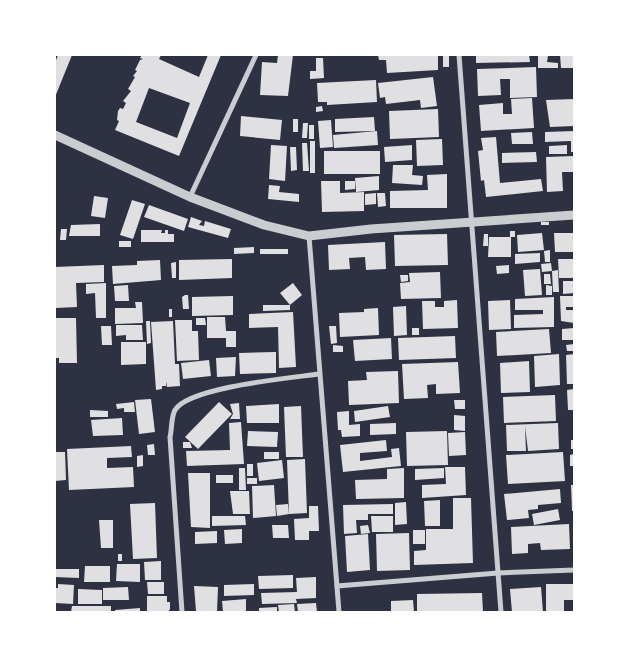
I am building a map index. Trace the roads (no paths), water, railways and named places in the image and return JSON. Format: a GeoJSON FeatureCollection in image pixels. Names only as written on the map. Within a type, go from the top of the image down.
{"type":"FeatureCollection","features":[{"type":"Feature","properties":{"kind":"street"},"geometry":{"type":"LineString","coordinates":[[190,196],[256,55]]}},
{"type":"Feature","properties":{"kind":"street"},"geometry":{"type":"LineString","coordinates":[[460,55],[470,221],[501,612]]}},
{"type":"Feature","properties":{"kind":"street"},"geometry":{"type":"LineString","coordinates":[[55,135],[190,196],[264,225],[309,236],[371,228],[574,215]]}},
{"type":"Feature","properties":{"kind":"street"},"geometry":{"type":"LineString","coordinates":[[309,236],[340,612]]}},
{"type":"Feature","properties":{"kind":"street"},"geometry":{"type":"LineString","coordinates":[[182,612],[170,437],[175,411],[183,403],[212,391],[319,374]]}},
{"type":"Feature","properties":{"kind":"street"},"geometry":{"type":"LineString","coordinates":[[338,586],[498,573],[574,570]]}}]}
